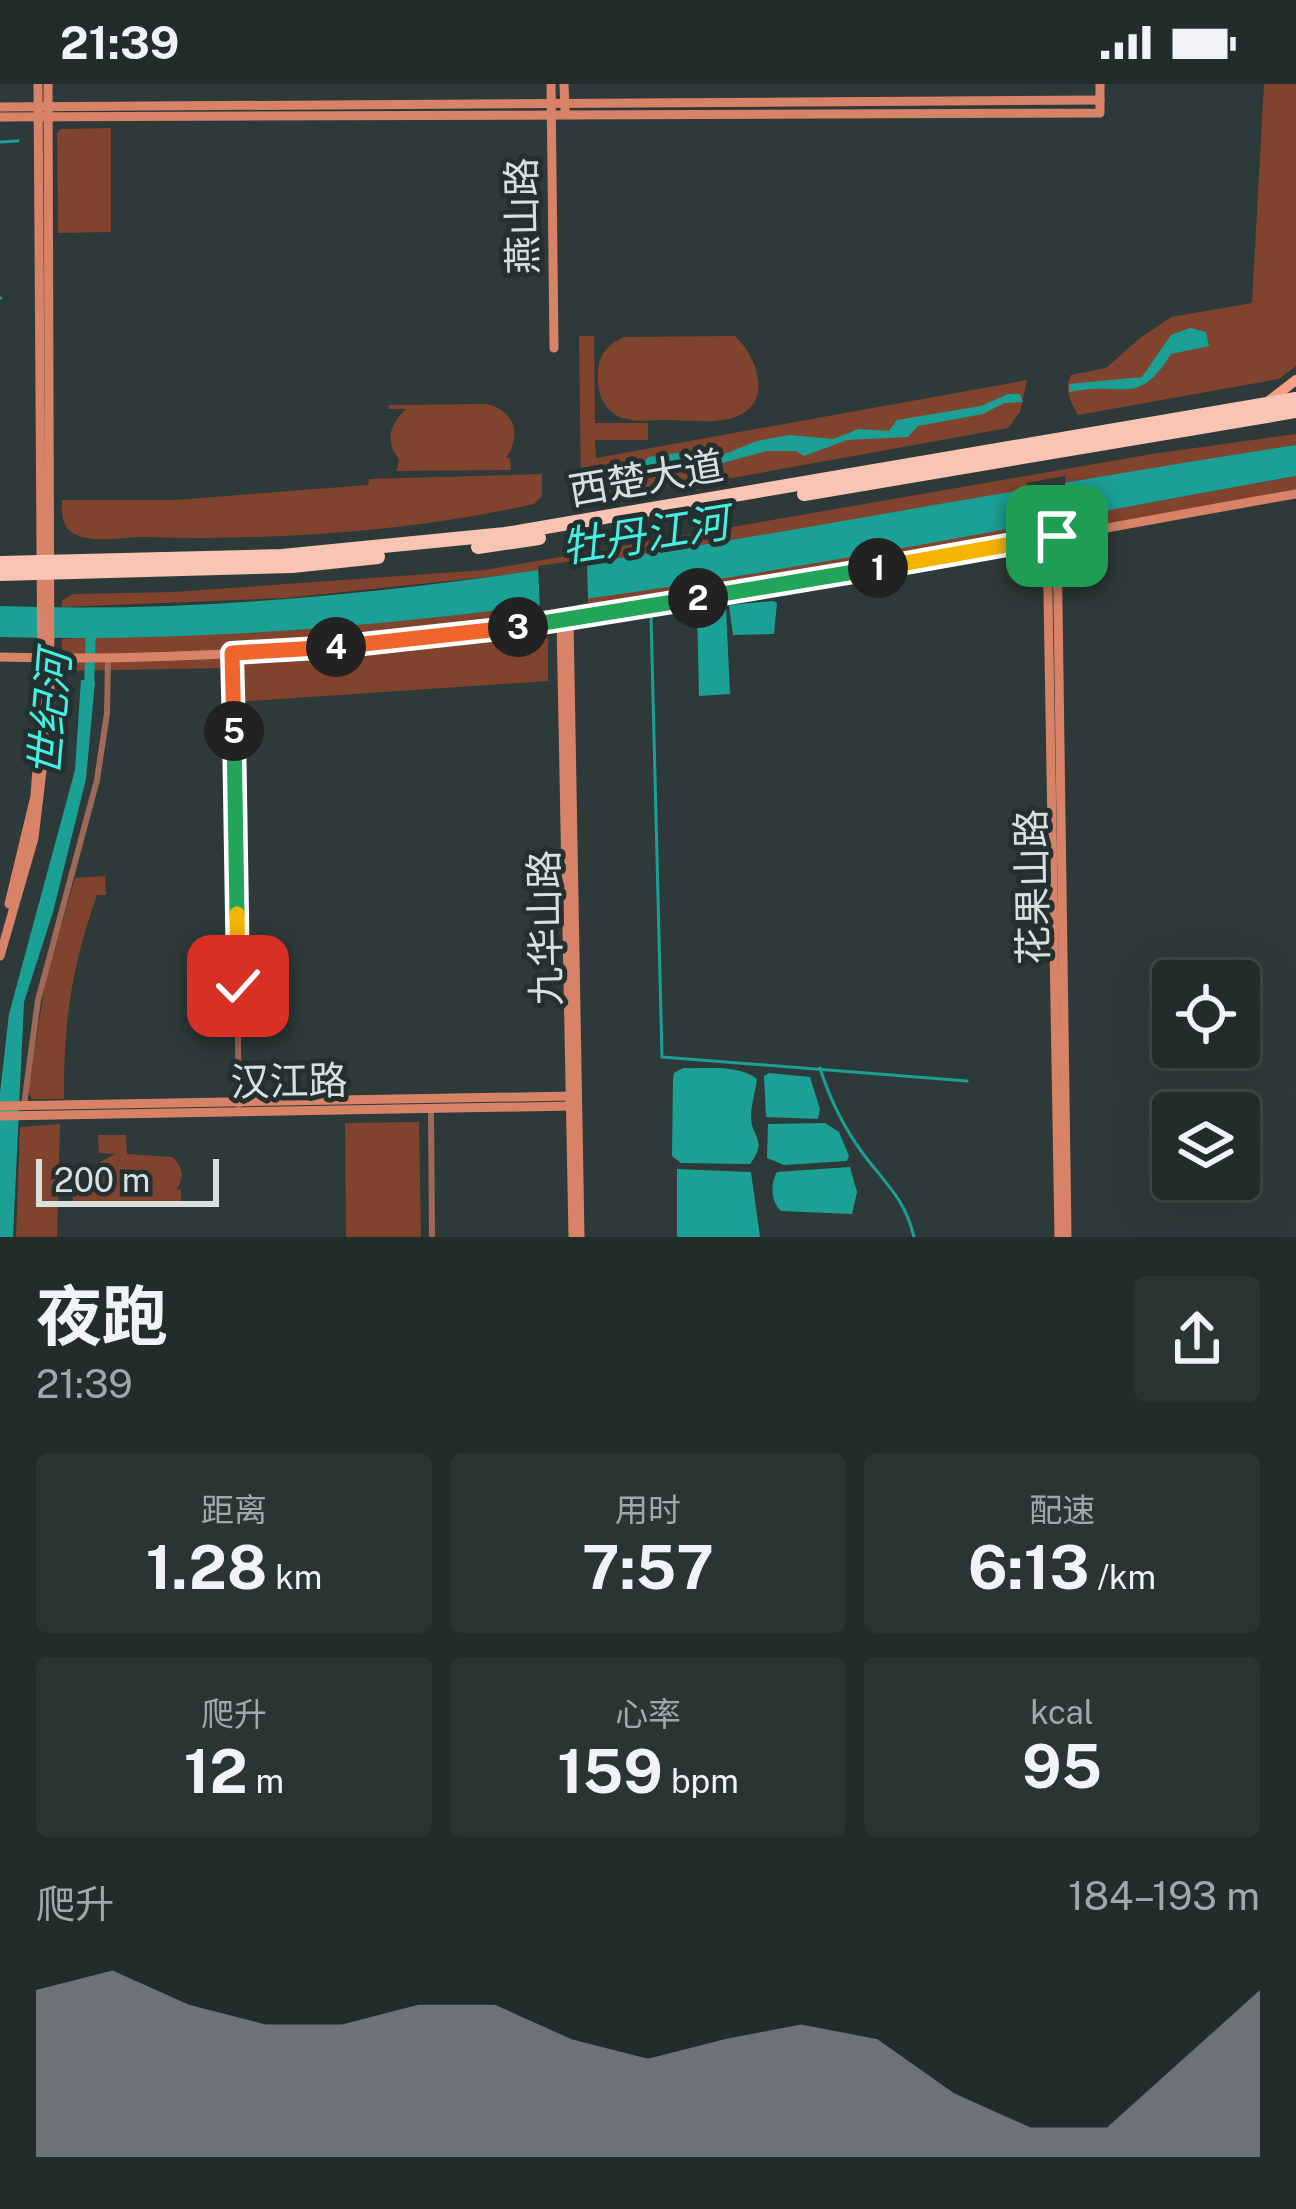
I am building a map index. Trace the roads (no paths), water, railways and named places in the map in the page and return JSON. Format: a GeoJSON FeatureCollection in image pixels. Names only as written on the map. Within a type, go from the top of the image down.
{"type":"FeatureCollection","features":[{"type":"Feature","properties":{"kind":"highway","name":"西楚大道"},"geometry":{"type":"LineString","coordinates":[[0,574],[47,575],[505,534],[1261,411],[1296,399]]}},
{"type":"Feature","properties":{"kind":"highway","name":"西楚大道"},"geometry":{"type":"LineString","coordinates":[[1261,411],[1296,415]]}},
{"type":"Feature","properties":{"kind":"highway","name":"西楚大道"},"geometry":{"type":"LineString","coordinates":[[0,563],[47,575]]}},
{"type":"Feature","properties":{"kind":"main road"},"geometry":{"type":"LineString","coordinates":[[1261,411],[1296,380]]}},
{"type":"Feature","properties":{"kind":"street"},"geometry":{"type":"LineString","coordinates":[[0,956],[41,802],[48,658],[43,112],[38,84]]}},
{"type":"Feature","properties":{"kind":"street"},"geometry":{"type":"LineString","coordinates":[[43,112],[48,84]]}},
{"type":"Feature","properties":{"kind":"street","name":"燕山路"},"geometry":{"type":"LineString","coordinates":[[551,84],[554,348]]}},
{"type":"Feature","properties":{"kind":"street","name":"燕山路"},"geometry":{"type":"LineString","coordinates":[[564,84],[565,109]]}},
{"type":"Feature","properties":{"kind":"street"},"geometry":{"type":"LineString","coordinates":[[565,109],[1096,113],[1095,84]]}},
{"type":"Feature","properties":{"kind":"street"},"geometry":{"type":"LineString","coordinates":[[0,117],[43,112],[551,110],[1096,100]]}},
{"type":"Feature","properties":{"kind":"street"},"geometry":{"type":"LineString","coordinates":[[0,107],[43,112]]}},
{"type":"Feature","properties":{"kind":"street"},"geometry":{"type":"LineString","coordinates":[[0,657],[232,653],[417,640],[1296,494]]}},
{"type":"Feature","properties":{"kind":"street","name":"花果山路"},"geometry":{"type":"LineString","coordinates":[[1052,536],[1063,1237]]}},
{"type":"Feature","properties":{"kind":"street","name":"九华山路"},"geometry":{"type":"LineString","coordinates":[[565,619],[577,1237]]}},
{"type":"Feature","properties":{"kind":"street"},"geometry":{"type":"LineString","coordinates":[[232,653],[239,1107]]}},
{"type":"Feature","properties":{"kind":"street"},"geometry":{"type":"LineString","coordinates":[[0,932],[35,796],[48,658]]}},
{"type":"Feature","properties":{"kind":"street"},"geometry":{"type":"LineString","coordinates":[[21,1109],[38,1000],[97,780],[107,713],[106,658]]}},
{"type":"Feature","properties":{"kind":"street","name":"汉江路"},"geometry":{"type":"LineString","coordinates":[[0,1106],[574,1101]]}},
{"type":"Feature","properties":{"kind":"street"},"geometry":{"type":"LineString","coordinates":[[430,1104],[432,1237]]}},
{"type":"Feature","properties":{"kind":"street","name":"汉江路"},"geometry":{"type":"LineString","coordinates":[[0,1116],[21,1109]]}},
{"type":"Feature","properties":{"kind":"water"},"geometry":{"type":"Polygon","coordinates":[[[1190,328],[1206,332],[1209,346],[1171,354],[1138,387],[1069,392],[1069,384],[1142,377],[1171,335],[1190,328]]]}},
{"type":"Feature","properties":{"kind":"water"},"geometry":{"type":"Polygon","coordinates":[[[1020,394],[1023,402],[918,426],[908,437],[847,440],[804,456],[796,451],[767,451],[719,464],[669,462],[640,478],[606,476],[615,466],[638,472],[648,457],[677,453],[717,457],[757,441],[789,435],[833,439],[859,429],[889,431],[897,420],[981,406],[1020,394]]]}},
{"type":"Feature","properties":{"kind":"water"},"geometry":{"type":"Polygon","coordinates":[[[1296,445],[1296,476],[651,589],[326,628],[163,637],[0,637],[0,606],[202,604],[403,588],[703,545],[1296,445]]]}},
{"type":"Feature","properties":{"kind":"water"},"geometry":{"type":"Polygon","coordinates":[[[777,603],[774,634],[733,635],[729,605],[777,603]]]}},
{"type":"Feature","properties":{"kind":"water"},"geometry":{"type":"Polygon","coordinates":[[[721,604],[726,608],[730,694],[699,696],[697,609],[721,604]]]}},
{"type":"Feature","properties":{"kind":"water"},"geometry":{"type":"Polygon","coordinates":[[[81,680],[95,681],[86,779],[53,912],[24,1002],[13,1237],[0,1237],[0,1093],[9,1014],[75,770],[81,680]]]}},
{"type":"Feature","properties":{"kind":"water"},"geometry":{"type":"Polygon","coordinates":[[[683,1068],[732,1069],[757,1079],[751,1118],[758,1144],[750,1164],[681,1163],[672,1156],[673,1079],[683,1068]]]}},
{"type":"Feature","properties":{"kind":"water"},"geometry":{"type":"Polygon","coordinates":[[[764,1076],[810,1077],[820,1109],[818,1119],[766,1117],[764,1076]]]}},
{"type":"Feature","properties":{"kind":"water"},"geometry":{"type":"Polygon","coordinates":[[[825,1123],[839,1132],[847,1161],[784,1165],[767,1158],[768,1124],[825,1123]]]}},
{"type":"Feature","properties":{"kind":"water"},"geometry":{"type":"Polygon","coordinates":[[[850,1167],[857,1192],[852,1214],[781,1211],[775,1203],[777,1172],[850,1167]]]}},
{"type":"Feature","properties":{"kind":"water"},"geometry":{"type":"Polygon","coordinates":[[[677,1169],[751,1172],[760,1237],[677,1237],[677,1169]]]}},
{"type":"Feature","properties":{"kind":"waterway"},"geometry":{"type":"LineString","coordinates":[[0,142],[18,141]]}},
{"type":"Feature","properties":{"kind":"waterway"},"geometry":{"type":"LineString","coordinates":[[651,616],[662,1057],[967,1081]]}},
{"type":"Feature","properties":{"kind":"waterway","name":"世纪河"},"geometry":{"type":"LineString","coordinates":[[89,690],[91,625]]}},
{"type":"Feature","properties":{"kind":"waterway"},"geometry":{"type":"LineString","coordinates":[[820,1068],[844,1124],[900,1202],[914,1237]]}},
{"type":"Feature","properties":{"kind":"water label","name":"牡丹江河"},"geometry":{"type":"Point","coordinates":[645,534]}}]}
